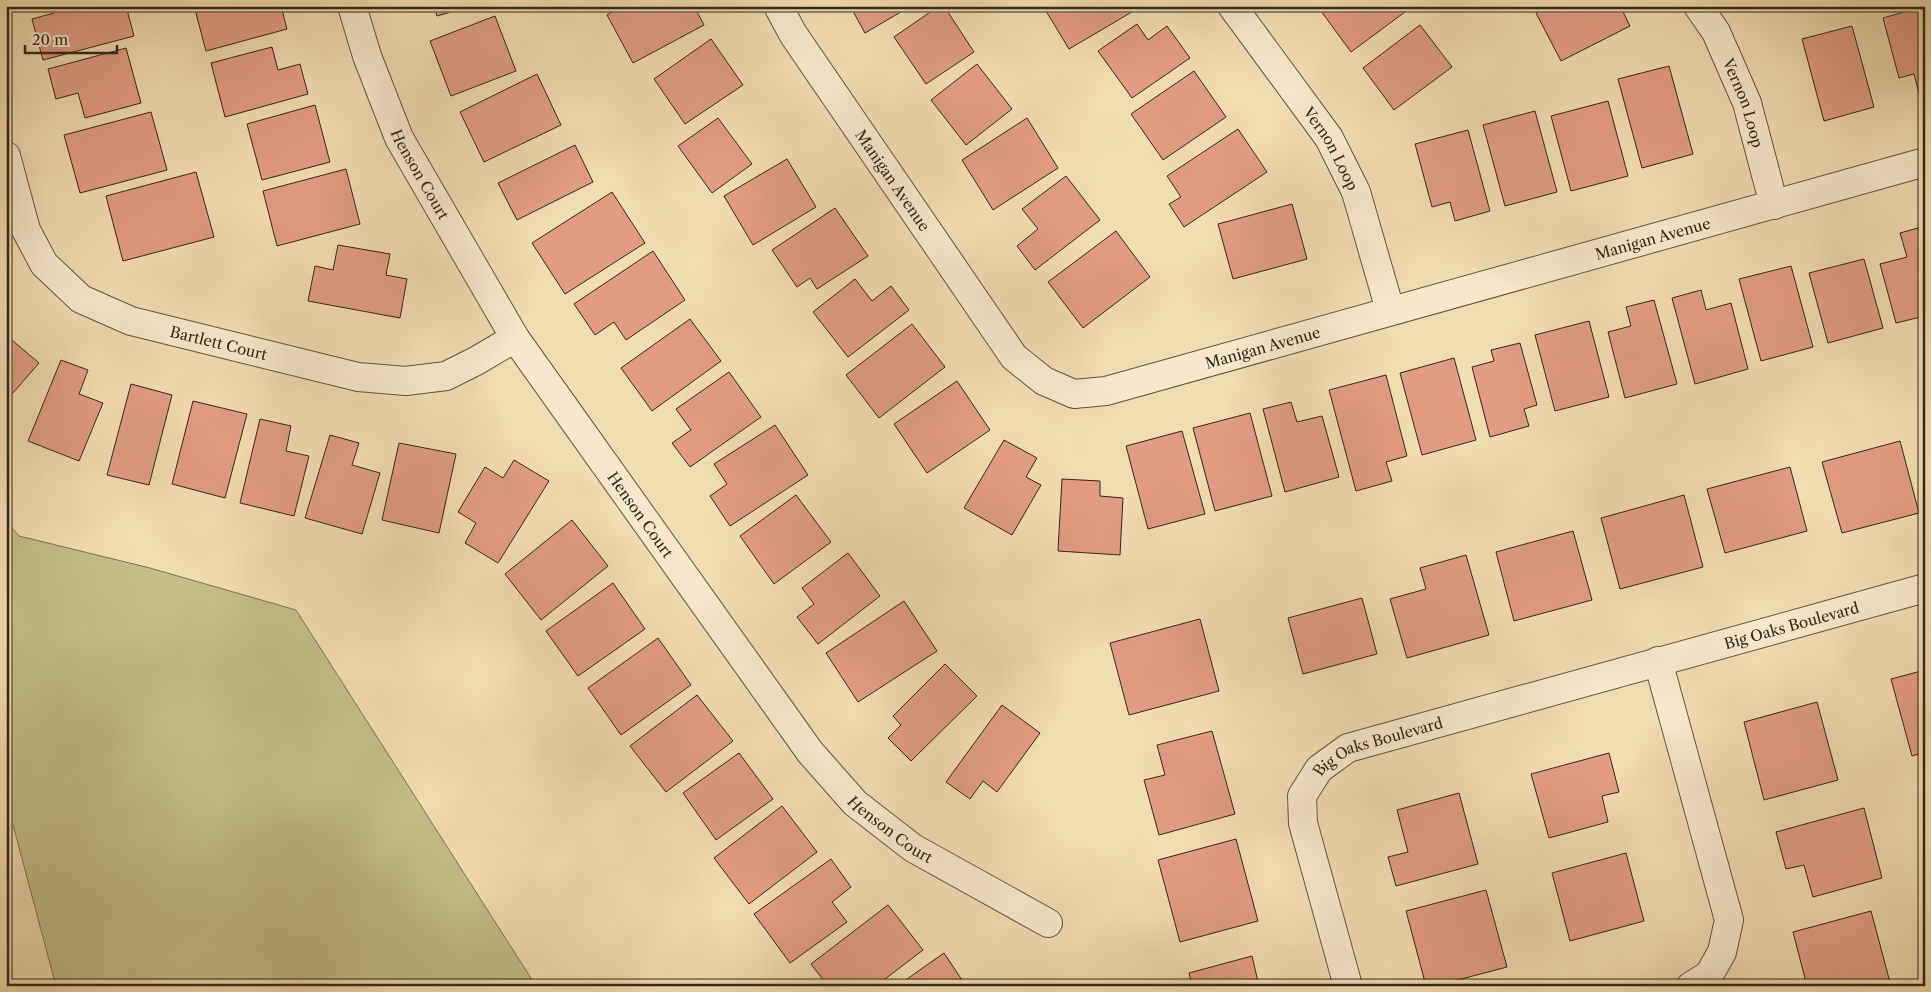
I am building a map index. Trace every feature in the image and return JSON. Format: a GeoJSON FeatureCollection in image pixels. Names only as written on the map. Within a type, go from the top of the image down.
{"type":"FeatureCollection","features":[{"type":"Feature","properties":{"kind":"street","name":"Henson Court"},"geometry":{"type":"LineString","coordinates":[[352,6],[367,56],[399,138],[515,338],[810,752],[856,803],[912,848],[1048,923]]}},
{"type":"Feature","properties":{"kind":"street","name":"Manigan Avenue"},"geometry":{"type":"LineString","coordinates":[[778,6],[793,34],[1014,357],[1044,381],[1074,394],[1106,391],[1390,310],[1925,162]]}},
{"type":"Feature","properties":{"kind":"street","name":"Vernon Loop"},"geometry":{"type":"LineString","coordinates":[[1232,6],[1330,138],[1356,192],[1390,310]]}},
{"type":"Feature","properties":{"kind":"street","name":"Vernon Loop"},"geometry":{"type":"LineString","coordinates":[[1698,6],[1716,32],[1747,103],[1774,205]]}},
{"type":"Feature","properties":{"kind":"street","name":"Bartlett Court"},"geometry":{"type":"LineString","coordinates":[[6,156],[26,230],[44,264],[81,299],[131,321],[358,377],[406,381],[446,376],[515,338]]}},
{"type":"Feature","properties":{"kind":"street","name":"Big Oaks Boulevard"},"geometry":{"type":"LineString","coordinates":[[1348,986],[1302,823],[1302,796],[1319,769],[1348,748],[1925,588]]}},
{"type":"Feature","properties":{"kind":"street"},"geometry":{"type":"LineString","coordinates":[[1658,661],[1729,920],[1722,952],[1709,975],[1691,986]]}},
{"type":"Feature","properties":{"kind":"shaded area"},"geometry":{"type":"Polygon","coordinates":[[[6,521],[19,536],[150,568],[296,610],[536,986],[56,986],[13,825],[6,810],[6,521]]]}},
{"type":"Feature","properties":{"kind":"building"},"geometry":{"type":"Polygon","coordinates":[[[52,6],[126,6],[134,36],[43,60],[32,19],[54,13],[52,6]]]}},
{"type":"Feature","properties":{"kind":"building"},"geometry":{"type":"Polygon","coordinates":[[[194,6],[281,6],[287,29],[206,51],[194,6]]]}},
{"type":"Feature","properties":{"kind":"building"},"geometry":{"type":"Polygon","coordinates":[[[434,6],[472,6],[437,16],[434,6]]]}},
{"type":"Feature","properties":{"kind":"building"},"geometry":{"type":"Polygon","coordinates":[[[623,6],[670,6],[672,11],[681,6],[694,6],[704,25],[633,63],[607,15],[623,6]]]}},
{"type":"Feature","properties":{"kind":"building"},"geometry":{"type":"Polygon","coordinates":[[[850,6],[911,6],[865,33],[850,6]]]}},
{"type":"Feature","properties":{"kind":"building"},"geometry":{"type":"Polygon","coordinates":[[[939,6],[944,6],[974,52],[926,84],[894,37],[939,6]]]}},
{"type":"Feature","properties":{"kind":"building"},"geometry":{"type":"Polygon","coordinates":[[[1043,6],[1142,6],[1069,49],[1043,6]]]}},
{"type":"Feature","properties":{"kind":"building"},"geometry":{"type":"Polygon","coordinates":[[[1413,6],[1351,52],[1318,7],[1413,6]]]}},
{"type":"Feature","properties":{"kind":"building"},"geometry":{"type":"Polygon","coordinates":[[[1549,6],[1620,6],[1630,26],[1561,61],[1536,13],[1549,6]]]}},
{"type":"Feature","properties":{"kind":"building"},"geometry":{"type":"Polygon","coordinates":[[[1925,6],[1925,92],[1919,94],[1914,74],[1899,78],[1883,18],[1925,6]]]}},
{"type":"Feature","properties":{"kind":"building"},"geometry":{"type":"Polygon","coordinates":[[[495,16],[516,71],[451,96],[430,41],[495,16]]]}},
{"type":"Feature","properties":{"kind":"building"},"geometry":{"type":"Polygon","coordinates":[[[1137,24],[1148,40],[1167,26],[1190,58],[1132,98],[1098,51],[1137,24]]]}},
{"type":"Feature","properties":{"kind":"building"},"geometry":{"type":"Polygon","coordinates":[[[1420,25],[1452,67],[1394,110],[1363,68],[1420,25]]]}},
{"type":"Feature","properties":{"kind":"building"},"geometry":{"type":"Polygon","coordinates":[[[1852,26],[1874,107],[1824,121],[1802,39],[1852,26]]]}},
{"type":"Feature","properties":{"kind":"building"},"geometry":{"type":"Polygon","coordinates":[[[711,39],[743,85],[685,124],[654,79],[711,39]]]}},
{"type":"Feature","properties":{"kind":"building"},"geometry":{"type":"Polygon","coordinates":[[[272,47],[278,70],[300,64],[308,94],[225,117],[211,63],[272,47]]]}},
{"type":"Feature","properties":{"kind":"building"},"geometry":{"type":"Polygon","coordinates":[[[126,48],[141,103],[85,118],[78,93],[56,99],[48,69],[126,48]]]}},
{"type":"Feature","properties":{"kind":"building"},"geometry":{"type":"Polygon","coordinates":[[[977,64],[1012,109],[966,145],[931,100],[977,64]]]}},
{"type":"Feature","properties":{"kind":"building"},"geometry":{"type":"Polygon","coordinates":[[[1669,66],[1693,154],[1642,168],[1618,79],[1669,66]]]}},
{"type":"Feature","properties":{"kind":"building"},"geometry":{"type":"Polygon","coordinates":[[[1194,71],[1226,117],[1163,160],[1131,114],[1194,71]]]}},
{"type":"Feature","properties":{"kind":"building"},"geometry":{"type":"Polygon","coordinates":[[[537,74],[561,125],[484,162],[460,112],[537,74]]]}},
{"type":"Feature","properties":{"kind":"building"},"geometry":{"type":"Polygon","coordinates":[[[1608,101],[1628,176],[1571,191],[1551,116],[1608,101]]]}},
{"type":"Feature","properties":{"kind":"building"},"geometry":{"type":"Polygon","coordinates":[[[315,105],[330,162],[262,180],[247,124],[315,105]]]}},
{"type":"Feature","properties":{"kind":"building"},"geometry":{"type":"Polygon","coordinates":[[[1535,111],[1557,192],[1505,206],[1483,125],[1535,111]]]}},
{"type":"Feature","properties":{"kind":"building"},"geometry":{"type":"Polygon","coordinates":[[[151,112],[167,170],[80,193],[64,135],[151,112]]]}},
{"type":"Feature","properties":{"kind":"building"},"geometry":{"type":"Polygon","coordinates":[[[718,118],[752,164],[712,193],[678,146],[718,118]]]}},
{"type":"Feature","properties":{"kind":"building"},"geometry":{"type":"Polygon","coordinates":[[[1027,118],[1058,168],[993,210],[962,160],[1027,118]]]}},
{"type":"Feature","properties":{"kind":"building"},"geometry":{"type":"Polygon","coordinates":[[[1238,129],[1267,172],[1184,227],[1169,204],[1181,197],[1167,176],[1238,129]]]}},
{"type":"Feature","properties":{"kind":"building"},"geometry":{"type":"Polygon","coordinates":[[[1468,130],[1490,211],[1455,221],[1450,202],[1432,207],[1415,144],[1468,130]]]}},
{"type":"Feature","properties":{"kind":"building"},"geometry":{"type":"Polygon","coordinates":[[[575,145],[593,182],[517,220],[498,183],[575,145]]]}},
{"type":"Feature","properties":{"kind":"building"},"geometry":{"type":"Polygon","coordinates":[[[787,159],[816,207],[753,245],[724,196],[787,159]]]}},
{"type":"Feature","properties":{"kind":"building"},"geometry":{"type":"Polygon","coordinates":[[[346,169],[360,224],[277,246],[263,191],[346,169]]]}},
{"type":"Feature","properties":{"kind":"building"},"geometry":{"type":"Polygon","coordinates":[[[196,172],[214,237],[123,261],[106,196],[196,172]]]}},
{"type":"Feature","properties":{"kind":"building"},"geometry":{"type":"Polygon","coordinates":[[[1066,176],[1100,220],[1035,270],[1017,246],[1038,229],[1022,209],[1066,176]]]}},
{"type":"Feature","properties":{"kind":"building"},"geometry":{"type":"Polygon","coordinates":[[[612,192],[645,243],[565,294],[532,243],[612,192]]]}},
{"type":"Feature","properties":{"kind":"building"},"geometry":{"type":"Polygon","coordinates":[[[1292,204],[1307,259],[1233,279],[1218,224],[1292,204]]]}},
{"type":"Feature","properties":{"kind":"building"},"geometry":{"type":"Polygon","coordinates":[[[835,208],[868,256],[817,289],[810,278],[797,287],[772,250],[835,208]]]}},
{"type":"Feature","properties":{"kind":"building"},"geometry":{"type":"Polygon","coordinates":[[[1925,226],[1925,316],[1896,323],[1880,264],[1907,257],[1900,233],[1925,226]]]}},
{"type":"Feature","properties":{"kind":"building"},"geometry":{"type":"Polygon","coordinates":[[[1116,231],[1150,277],[1083,328],[1048,282],[1116,231]]]}},
{"type":"Feature","properties":{"kind":"building"},"geometry":{"type":"Polygon","coordinates":[[[338,245],[390,254],[386,275],[407,279],[400,318],[308,301],[315,266],[333,270],[338,245]]]}},
{"type":"Feature","properties":{"kind":"building"},"geometry":{"type":"Polygon","coordinates":[[[653,251],[685,300],[626,340],[614,322],[595,335],[574,304],[653,251]]]}},
{"type":"Feature","properties":{"kind":"building"},"geometry":{"type":"Polygon","coordinates":[[[1864,259],[1883,328],[1828,343],[1809,273],[1864,259]]]}},
{"type":"Feature","properties":{"kind":"building"},"geometry":{"type":"Polygon","coordinates":[[[1791,266],[1813,347],[1761,361],[1739,279],[1791,266]]]}},
{"type":"Feature","properties":{"kind":"building"},"geometry":{"type":"Polygon","coordinates":[[[855,279],[872,301],[891,286],[909,310],[848,357],[813,312],[855,279]]]}},
{"type":"Feature","properties":{"kind":"building"},"geometry":{"type":"Polygon","coordinates":[[[1701,290],[1706,310],[1731,303],[1748,369],[1695,384],[1672,298],[1701,290]]]}},
{"type":"Feature","properties":{"kind":"building"},"geometry":{"type":"Polygon","coordinates":[[[1654,300],[1677,384],[1625,398],[1608,332],[1631,326],[1626,307],[1654,300]]]}},
{"type":"Feature","properties":{"kind":"building"},"geometry":{"type":"Polygon","coordinates":[[[690,319],[721,361],[652,411],[621,368],[690,319]]]}},
{"type":"Feature","properties":{"kind":"building"},"geometry":{"type":"Polygon","coordinates":[[[1589,321],[1609,397],[1555,411],[1535,335],[1589,321]]]}},
{"type":"Feature","properties":{"kind":"building"},"geometry":{"type":"Polygon","coordinates":[[[912,324],[945,367],[879,418],[846,375],[912,324]]]}},
{"type":"Feature","properties":{"kind":"building"},"geometry":{"type":"Polygon","coordinates":[[[6,335],[39,363],[6,401],[6,335]]]}},
{"type":"Feature","properties":{"kind":"building"},"geometry":{"type":"Polygon","coordinates":[[[1520,343],[1537,405],[1524,409],[1529,426],[1490,437],[1472,367],[1494,361],[1491,350],[1520,343]]]}},
{"type":"Feature","properties":{"kind":"building"},"geometry":{"type":"Polygon","coordinates":[[[1454,358],[1476,440],[1422,455],[1400,373],[1454,358]]]}},
{"type":"Feature","properties":{"kind":"building"},"geometry":{"type":"Polygon","coordinates":[[[61,360],[88,370],[79,394],[103,403],[79,461],[28,441],[61,360]]]}},
{"type":"Feature","properties":{"kind":"building"},"geometry":{"type":"Polygon","coordinates":[[[729,372],[761,417],[690,467],[672,443],[691,430],[676,409],[729,372]]]}},
{"type":"Feature","properties":{"kind":"building"},"geometry":{"type":"Polygon","coordinates":[[[1386,375],[1407,456],[1386,462],[1392,481],[1356,491],[1329,390],[1386,375]]]}},
{"type":"Feature","properties":{"kind":"building"},"geometry":{"type":"Polygon","coordinates":[[[957,381],[990,430],[927,473],[894,424],[957,381]]]}},
{"type":"Feature","properties":{"kind":"building"},"geometry":{"type":"Polygon","coordinates":[[[131,384],[172,395],[149,485],[107,475],[131,384]]]}},
{"type":"Feature","properties":{"kind":"building"},"geometry":{"type":"Polygon","coordinates":[[[193,401],[247,414],[225,498],[172,484],[193,401]]]}},
{"type":"Feature","properties":{"kind":"building"},"geometry":{"type":"Polygon","coordinates":[[[1291,402],[1297,422],[1322,416],[1339,477],[1285,492],[1263,409],[1291,402]]]}},
{"type":"Feature","properties":{"kind":"building"},"geometry":{"type":"Polygon","coordinates":[[[1250,413],[1272,496],[1215,511],[1193,428],[1250,413]]]}},
{"type":"Feature","properties":{"kind":"building"},"geometry":{"type":"Polygon","coordinates":[[[260,419],[291,426],[286,451],[309,456],[294,516],[240,503],[260,419]]]}},
{"type":"Feature","properties":{"kind":"building"},"geometry":{"type":"Polygon","coordinates":[[[775,425],[808,475],[730,526],[710,496],[727,484],[714,464],[775,425]]]}},
{"type":"Feature","properties":{"kind":"building"},"geometry":{"type":"Polygon","coordinates":[[[1182,431],[1205,514],[1148,529],[1126,446],[1182,431]]]}},
{"type":"Feature","properties":{"kind":"building"},"geometry":{"type":"Polygon","coordinates":[[[330,435],[359,443],[352,465],[380,473],[362,534],[305,518],[330,435]]]}},
{"type":"Feature","properties":{"kind":"building"},"geometry":{"type":"Polygon","coordinates":[[[1004,440],[1037,458],[1026,477],[1041,485],[1012,535],[964,508],[1004,440]]]}},
{"type":"Feature","properties":{"kind":"building"},"geometry":{"type":"Polygon","coordinates":[[[1900,441],[1919,513],[1842,533],[1822,462],[1900,441]]]}},
{"type":"Feature","properties":{"kind":"building"},"geometry":{"type":"Polygon","coordinates":[[[399,443],[456,454],[439,533],[382,520],[399,443]]]}},
{"type":"Feature","properties":{"kind":"building"},"geometry":{"type":"Polygon","coordinates":[[[514,460],[549,481],[498,563],[465,543],[476,523],[458,512],[485,467],[503,478],[514,460]]]}},
{"type":"Feature","properties":{"kind":"building"},"geometry":{"type":"Polygon","coordinates":[[[1790,467],[1807,531],[1725,553],[1707,489],[1790,467]]]}},
{"type":"Feature","properties":{"kind":"building"},"geometry":{"type":"Polygon","coordinates":[[[1062,479],[1100,481],[1100,496],[1123,498],[1120,555],[1058,551],[1062,479]]]}},
{"type":"Feature","properties":{"kind":"building"},"geometry":{"type":"Polygon","coordinates":[[[796,495],[831,542],[774,584],[740,536],[796,495]]]}},
{"type":"Feature","properties":{"kind":"building"},"geometry":{"type":"Polygon","coordinates":[[[1684,495],[1703,567],[1620,589],[1601,518],[1684,495]]]}},
{"type":"Feature","properties":{"kind":"building"},"geometry":{"type":"Polygon","coordinates":[[[572,520],[608,566],[541,620],[505,574],[572,520]]]}},
{"type":"Feature","properties":{"kind":"building"},"geometry":{"type":"Polygon","coordinates":[[[1573,531],[1592,600],[1514,621],[1496,552],[1573,531]]]}},
{"type":"Feature","properties":{"kind":"building"},"geometry":{"type":"Polygon","coordinates":[[[848,553],[880,596],[818,644],[797,617],[814,604],[802,588],[848,553]]]}},
{"type":"Feature","properties":{"kind":"building"},"geometry":{"type":"Polygon","coordinates":[[[1466,555],[1489,635],[1407,658],[1390,599],[1426,589],[1420,568],[1466,555]]]}},
{"type":"Feature","properties":{"kind":"building"},"geometry":{"type":"Polygon","coordinates":[[[613,583],[645,629],[578,676],[546,631],[613,583]]]}},
{"type":"Feature","properties":{"kind":"building"},"geometry":{"type":"Polygon","coordinates":[[[1362,598],[1377,654],[1303,674],[1288,618],[1362,598]]]}},
{"type":"Feature","properties":{"kind":"building"},"geometry":{"type":"Polygon","coordinates":[[[904,601],[937,651],[858,702],[826,653],[904,601]]]}},
{"type":"Feature","properties":{"kind":"building"},"geometry":{"type":"Polygon","coordinates":[[[1200,619],[1219,691],[1129,715],[1110,643],[1200,619]]]}},
{"type":"Feature","properties":{"kind":"building"},"geometry":{"type":"Polygon","coordinates":[[[658,638],[691,685],[621,735],[588,688],[658,638]]]}},
{"type":"Feature","properties":{"kind":"building"},"geometry":{"type":"Polygon","coordinates":[[[945,664],[977,696],[911,761],[888,738],[901,725],[893,716],[945,664]]]}},
{"type":"Feature","properties":{"kind":"building"},"geometry":{"type":"Polygon","coordinates":[[[1925,670],[1925,752],[1912,756],[1891,679],[1925,670]]]}},
{"type":"Feature","properties":{"kind":"building"},"geometry":{"type":"Polygon","coordinates":[[[697,695],[733,741],[666,792],[630,746],[697,695]]]}},
{"type":"Feature","properties":{"kind":"building"},"geometry":{"type":"Polygon","coordinates":[[[1817,702],[1838,780],[1764,800],[1744,722],[1817,702]]]}},
{"type":"Feature","properties":{"kind":"building"},"geometry":{"type":"Polygon","coordinates":[[[1002,705],[1040,733],[997,792],[983,781],[970,799],[946,782],[1002,705]]]}},
{"type":"Feature","properties":{"kind":"building"},"geometry":{"type":"Polygon","coordinates":[[[1212,731],[1235,814],[1159,835],[1144,780],[1165,775],[1157,745],[1212,731]]]}},
{"type":"Feature","properties":{"kind":"building"},"geometry":{"type":"Polygon","coordinates":[[[739,753],[773,799],[716,840],[683,793],[739,753]]]}},
{"type":"Feature","properties":{"kind":"building"},"geometry":{"type":"Polygon","coordinates":[[[1609,753],[1619,792],[1602,796],[1608,822],[1549,838],[1531,774],[1609,753]]]}},
{"type":"Feature","properties":{"kind":"building"},"geometry":{"type":"Polygon","coordinates":[[[1459,793],[1478,864],[1396,886],[1388,857],[1408,852],[1397,810],[1459,793]]]}},
{"type":"Feature","properties":{"kind":"building"},"geometry":{"type":"Polygon","coordinates":[[[782,806],[817,852],[749,904],[714,858],[782,806]]]}},
{"type":"Feature","properties":{"kind":"building"},"geometry":{"type":"Polygon","coordinates":[[[1864,808],[1882,878],[1813,897],[1804,865],[1786,869],[1776,832],[1864,808]]]}},
{"type":"Feature","properties":{"kind":"building"},"geometry":{"type":"Polygon","coordinates":[[[1236,839],[1258,921],[1180,942],[1158,860],[1236,839]]]}},
{"type":"Feature","properties":{"kind":"building"},"geometry":{"type":"Polygon","coordinates":[[[1626,853],[1644,921],[1570,941],[1552,873],[1626,853]]]}},
{"type":"Feature","properties":{"kind":"building"},"geometry":{"type":"Polygon","coordinates":[[[831,859],[851,887],[832,902],[847,922],[790,963],[754,914],[831,859]]]}},
{"type":"Feature","properties":{"kind":"building"},"geometry":{"type":"Polygon","coordinates":[[[1486,890],[1507,967],[1435,986],[1426,986],[1406,911],[1486,890]]]}},
{"type":"Feature","properties":{"kind":"building"},"geometry":{"type":"Polygon","coordinates":[[[888,905],[923,950],[876,986],[828,986],[811,964],[888,905]]]}},
{"type":"Feature","properties":{"kind":"building"},"geometry":{"type":"Polygon","coordinates":[[[1871,911],[1891,986],[1807,986],[1793,932],[1871,911]]]}},
{"type":"Feature","properties":{"kind":"building"},"geometry":{"type":"Polygon","coordinates":[[[944,953],[966,986],[897,986],[944,953]]]}},
{"type":"Feature","properties":{"kind":"building"},"geometry":{"type":"Polygon","coordinates":[[[1252,956],[1259,986],[1192,986],[1189,973],[1252,956]]]}}]}
